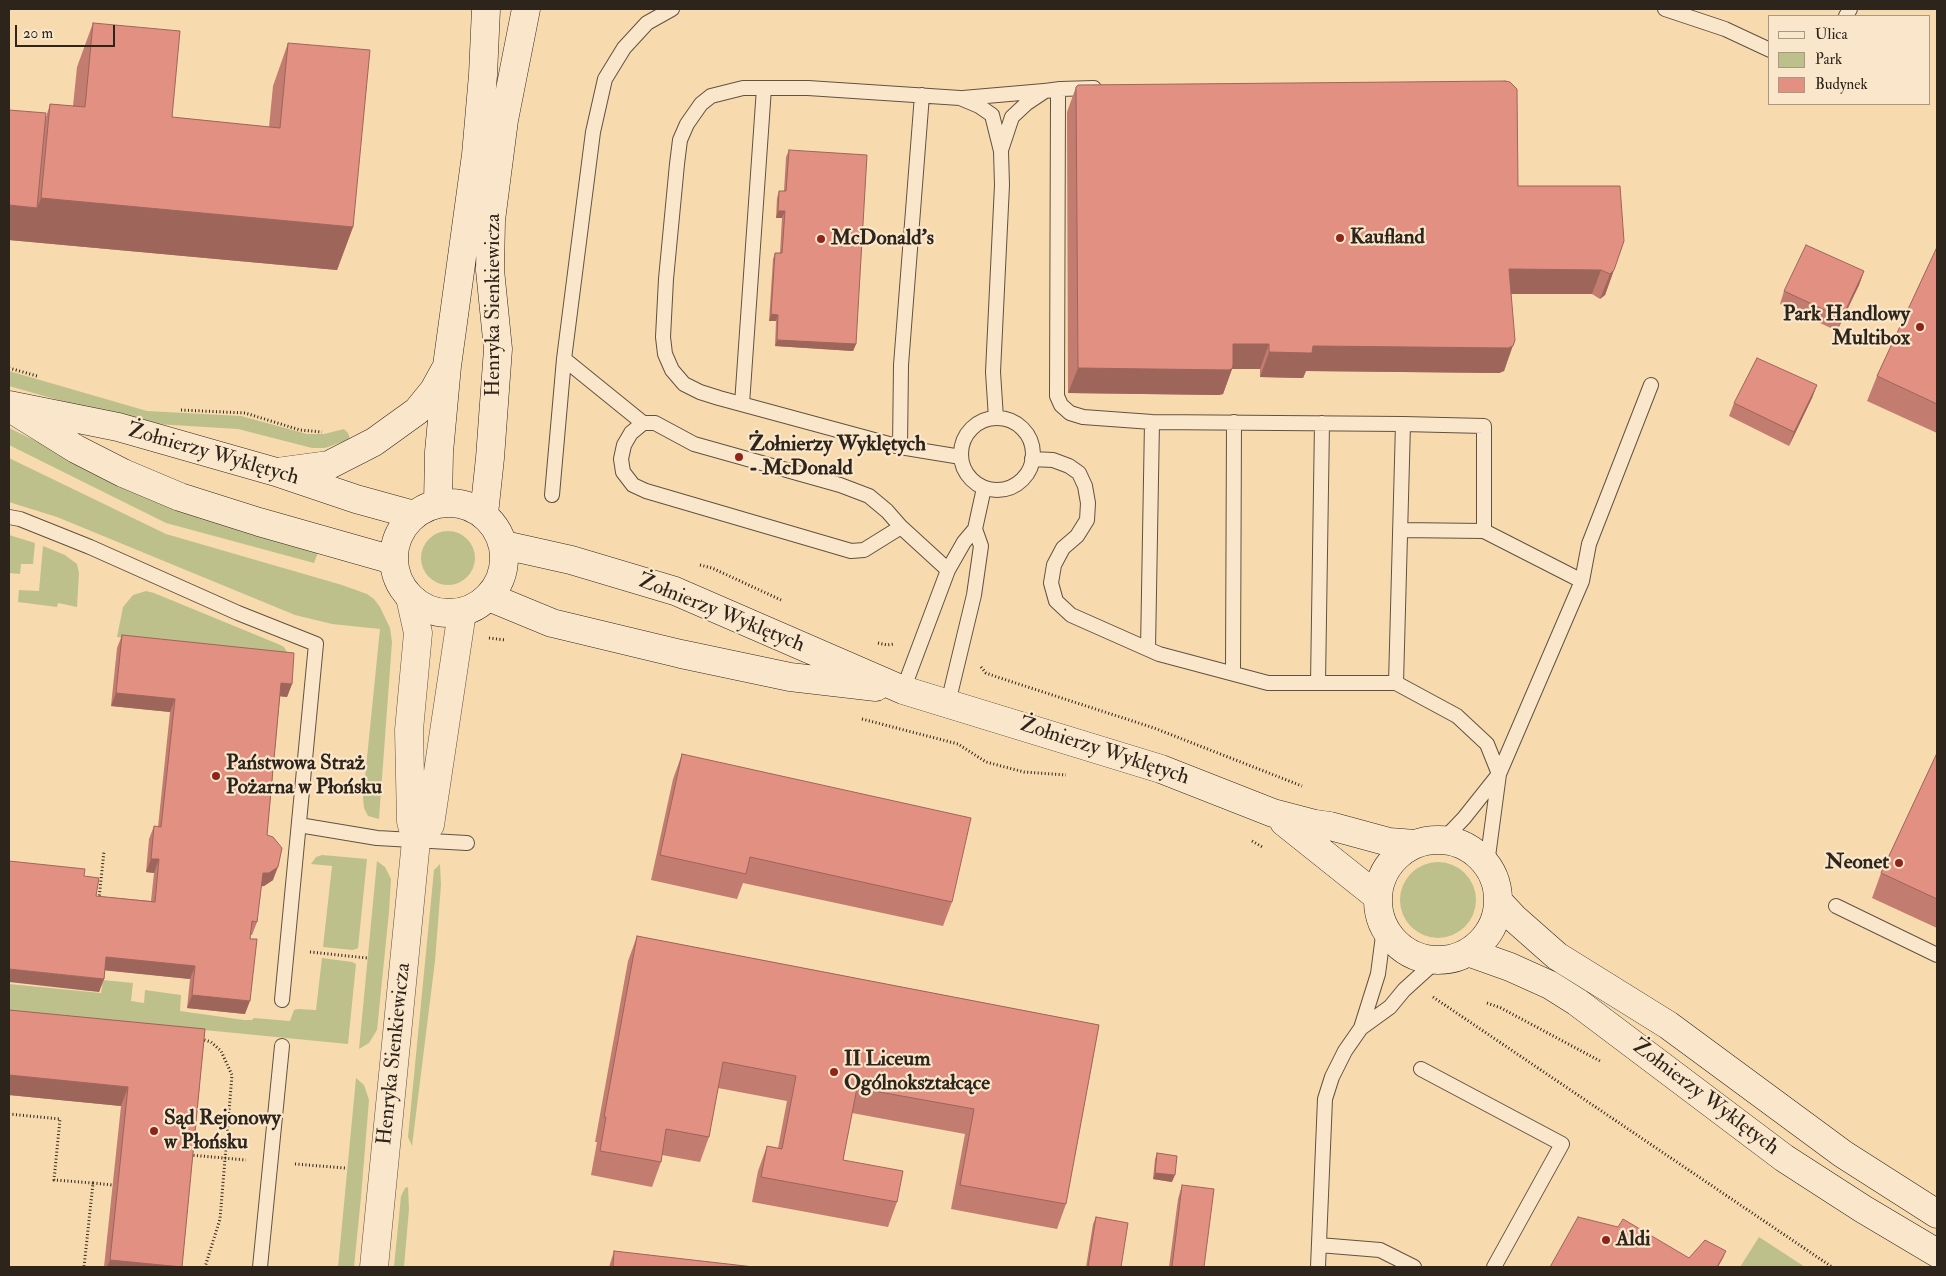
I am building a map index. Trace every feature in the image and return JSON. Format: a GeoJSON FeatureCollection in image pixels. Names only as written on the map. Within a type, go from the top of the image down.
{"type":"FeatureCollection","features":[{"type":"Feature","properties":{"kind":"street","name":"Henryka Sienkiewicza"},"geometry":{"type":"LineString","coordinates":[[438,503],[439,452],[447,366],[476,155],[483,75],[486,9]]}},
{"type":"Feature","properties":{"kind":"street","name":"Henryka Sienkiewicza"},"geometry":{"type":"LineString","coordinates":[[484,514],[498,348],[490,270],[491,220],[504,120],[526,9]]}},
{"type":"Feature","properties":{"kind":"street","name":"Henryka Sienkiewicza"},"geometry":{"type":"LineString","coordinates":[[276,472],[329,465],[374,442],[417,411],[434,390],[447,366]]}},
{"type":"Feature","properties":{"kind":"street","name":"Żołnierzy Wyklętych"},"geometry":{"type":"LineString","coordinates":[[9,406],[118,427],[276,472],[356,499],[414,515]]}},
{"type":"Feature","properties":{"kind":"street","name":"Żołnierzy Wyklętych"},"geometry":{"type":"LineString","coordinates":[[9,406],[76,449],[122,472],[180,497],[259,522],[393,560]]}},
{"type":"Feature","properties":{"kind":"street"},"geometry":{"type":"LineString","coordinates":[[438,503],[463,504],[484,514],[496,528],[504,545],[505,563],[500,582],[489,597],[477,607],[462,612],[448,614],[434,612],[421,606],[401,586],[393,560],[396,543],[403,528],[414,515],[438,503]]}},
{"type":"Feature","properties":{"kind":"street","name":"Żołnierzy Wyklętych"},"geometry":{"type":"LineString","coordinates":[[504,545],[570,560],[675,591],[903,690],[1161,769],[1272,813],[1389,842],[1415,844]]}},
{"type":"Feature","properties":{"kind":"street","name":"Henryka Sienkiewicza"},"geometry":{"type":"LineString","coordinates":[[374,1267],[416,841],[411,821],[409,730],[418,633],[410,597]]}},
{"type":"Feature","properties":{"kind":"street","name":"Żołnierzy Wyklętych"},"geometry":{"type":"LineString","coordinates":[[489,597],[552,623],[681,654],[790,677],[903,690]]}},
{"type":"Feature","properties":{"kind":"street"},"geometry":{"type":"LineString","coordinates":[[416,841],[430,824],[462,612]]}},
{"type":"Feature","properties":{"kind":"street","name":"Żołnierzy Wyklętych"},"geometry":{"type":"LineString","coordinates":[[1272,813],[1378,897]]}},
{"type":"Feature","properties":{"kind":"street"},"geometry":{"type":"LineString","coordinates":[[1434,839],[1443,840],[1454,841],[1473,850],[1487,864],[1496,882],[1499,902],[1495,922],[1485,940],[1468,952],[1451,960],[1436,961],[1412,956],[1395,944],[1384,928],[1378,909],[1378,889],[1386,869],[1398,855],[1415,844],[1434,839]]}},
{"type":"Feature","properties":{"kind":"street","name":"Żołnierzy Wyklętych"},"geometry":{"type":"LineString","coordinates":[[1499,902],[1515,919],[1557,956],[1668,1025],[1843,1154],[1937,1214]]}},
{"type":"Feature","properties":{"kind":"street","name":"Żołnierzy Wyklętych"},"geometry":{"type":"LineString","coordinates":[[1468,952],[1542,981],[1577,1002],[1784,1158],[1863,1209],[1937,1253]]}},
{"type":"Feature","properties":{"kind":"lane"},"geometry":{"type":"LineString","coordinates":[[552,495],[564,359],[593,132],[606,79],[624,48],[647,23],[672,9]]}},
{"type":"Feature","properties":{"kind":"lane"},"geometry":{"type":"LineString","coordinates":[[1665,9],[1725,29],[1768,49]]}},
{"type":"Feature","properties":{"kind":"lane"},"geometry":{"type":"LineString","coordinates":[[961,457],[900,447],[700,392],[684,384],[672,370],[665,354],[664,337],[666,279],[680,140],[687,124],[702,104],[711,96],[743,88],[808,88],[960,98],[1060,89],[1106,88]]}},
{"type":"Feature","properties":{"kind":"lane"},"geometry":{"type":"LineString","coordinates":[[742,404],[764,88]]}},
{"type":"Feature","properties":{"kind":"lane"},"geometry":{"type":"LineString","coordinates":[[1060,89],[1058,95],[1057,396],[1061,405],[1070,413],[1084,417],[1152,422],[1484,426],[1484,531]]}},
{"type":"Feature","properties":{"kind":"lane"},"geometry":{"type":"LineString","coordinates":[[1001,151],[1012,117],[1027,103],[1045,91]]}},
{"type":"Feature","properties":{"kind":"lane"},"geometry":{"type":"LineString","coordinates":[[900,447],[901,365],[922,95]]}},
{"type":"Feature","properties":{"kind":"lane"},"geometry":{"type":"LineString","coordinates":[[960,98],[979,106],[992,115],[1001,151],[1002,184],[993,372],[996,418]]}},
{"type":"Feature","properties":{"kind":"lane"},"geometry":{"type":"LineString","coordinates":[[564,359],[643,423],[655,423],[694,444],[869,496],[948,570]]}},
{"type":"Feature","properties":{"kind":"lane"},"geometry":{"type":"LineString","coordinates":[[1443,840],[1464,818],[1499,774],[1582,581],[1589,544],[1651,385]]}},
{"type":"Feature","properties":{"kind":"lane"},"geometry":{"type":"LineString","coordinates":[[996,418],[1008,420],[1023,431],[1032,446],[1032,459],[1029,469],[1015,485],[1005,489],[994,490],[984,488],[968,476],[963,467],[961,457],[966,434],[974,426],[985,420],[996,418]]}},
{"type":"Feature","properties":{"kind":"lane"},"geometry":{"type":"LineString","coordinates":[[1148,649],[1152,422]]}},
{"type":"Feature","properties":{"kind":"lane"},"geometry":{"type":"LineString","coordinates":[[1233,673],[1234,422]]}},
{"type":"Feature","properties":{"kind":"lane"},"geometry":{"type":"LineString","coordinates":[[643,423],[627,439],[621,459],[623,472],[633,485],[646,492],[851,550],[864,550],[901,527]]}},
{"type":"Feature","properties":{"kind":"lane"},"geometry":{"type":"LineString","coordinates":[[1318,683],[1322,423]]}},
{"type":"Feature","properties":{"kind":"lane"},"geometry":{"type":"LineString","coordinates":[[1396,683],[1403,424]]}},
{"type":"Feature","properties":{"kind":"lane"},"geometry":{"type":"LineString","coordinates":[[1032,459],[1053,460],[1069,466],[1079,473],[1085,486],[1088,503],[1086,520],[1077,536],[1063,548],[1054,565],[1051,583],[1056,600],[1071,615],[1148,649],[1268,683],[1396,683],[1457,716],[1487,744],[1499,774],[1487,864]]}},
{"type":"Feature","properties":{"kind":"lane"},"geometry":{"type":"LineString","coordinates":[[948,703],[974,595],[981,546],[976,529],[984,488]]}},
{"type":"Feature","properties":{"kind":"lane"},"geometry":{"type":"LineString","coordinates":[[9,517],[90,548],[238,613],[316,644],[282,1000]]}},
{"type":"Feature","properties":{"kind":"lane"},"geometry":{"type":"LineString","coordinates":[[903,690],[948,570],[964,542],[976,529]]}},
{"type":"Feature","properties":{"kind":"lane"},"geometry":{"type":"LineString","coordinates":[[1400,530],[1484,531],[1582,581]]}},
{"type":"Feature","properties":{"kind":"lane"},"geometry":{"type":"LineString","coordinates":[[299,825],[377,838],[467,843]]}},
{"type":"Feature","properties":{"kind":"lane"},"geometry":{"type":"LineString","coordinates":[[1836,906],[1937,955]]}},
{"type":"Feature","properties":{"kind":"lane"},"geometry":{"type":"LineString","coordinates":[[1361,1028],[1378,974],[1384,928]]}},
{"type":"Feature","properties":{"kind":"lane"},"geometry":{"type":"LineString","coordinates":[[1318,1267],[1325,1099],[1332,1077],[1345,1050],[1361,1028],[1390,1007],[1404,990],[1436,961]]}},
{"type":"Feature","properties":{"kind":"lane"},"geometry":{"type":"LineString","coordinates":[[260,1267],[282,1046]]}},
{"type":"Feature","properties":{"kind":"lane"},"geometry":{"type":"LineString","coordinates":[[1421,1069],[1562,1144],[1494,1267]]}},
{"type":"Feature","properties":{"kind":"lane"},"geometry":{"type":"LineString","coordinates":[[1319,1245],[1380,1250],[1414,1267]]}},
{"type":"Feature","properties":{"kind":"path"},"geometry":{"type":"LineString","coordinates":[[9,368],[37,376]]}},
{"type":"Feature","properties":{"kind":"path"},"geometry":{"type":"LineString","coordinates":[[180,410],[245,413],[312,432],[330,430]]}},
{"type":"Feature","properties":{"kind":"path"},"geometry":{"type":"LineString","coordinates":[[486,638],[512,641]]}},
{"type":"Feature","properties":{"kind":"path"},"geometry":{"type":"LineString","coordinates":[[978,664],[986,673],[997,678],[1154,728],[1307,788]]}},
{"type":"Feature","properties":{"kind":"path"},"geometry":{"type":"LineString","coordinates":[[860,718],[958,744],[986,762],[1024,772],[1062,774],[1072,777]]}},
{"type":"Feature","properties":{"kind":"path"},"geometry":{"type":"LineString","coordinates":[[1248,837],[1264,849]]}},
{"type":"Feature","properties":{"kind":"path"},"geometry":{"type":"LineString","coordinates":[[99,900],[104,851]]}},
{"type":"Feature","properties":{"kind":"path"},"geometry":{"type":"LineString","coordinates":[[287,949],[366,958]]}},
{"type":"Feature","properties":{"kind":"path"},"geometry":{"type":"LineString","coordinates":[[1428,994],[1832,1267]]}},
{"type":"Feature","properties":{"kind":"path"},"geometry":{"type":"LineString","coordinates":[[196,1038],[211,1042],[221,1051],[232,1076],[220,1219],[205,1267]]}},
{"type":"Feature","properties":{"kind":"path"},"geometry":{"type":"LineString","coordinates":[[9,1114],[60,1120],[54,1180],[112,1185]]}},
{"type":"Feature","properties":{"kind":"path"},"geometry":{"type":"LineString","coordinates":[[84,1267],[93,1183]]}},
{"type":"Feature","properties":{"kind":"green space"},"geometry":{"type":"Polygon","coordinates":[[[9,371],[147,411],[241,416],[307,434],[324,434],[344,429],[350,439],[325,448],[312,448],[238,429],[139,423],[9,386],[9,371]]]}},
{"type":"Feature","properties":{"kind":"green space"},"geometry":{"type":"Polygon","coordinates":[[[9,428],[126,485],[319,550],[314,563],[166,523],[9,445],[9,428]]]}},
{"type":"Feature","properties":{"kind":"green space"},"geometry":{"type":"Polygon","coordinates":[[[9,458],[166,534],[342,585],[367,594],[374,599],[390,628],[392,642],[379,819],[368,816],[364,808],[363,797],[380,629],[332,624],[295,615],[57,517],[9,502],[9,458]]]}},
{"type":"Feature","properties":{"kind":"green space"},"geometry":{"type":"Polygon","coordinates":[[[443,531],[453,531],[463,535],[471,543],[475,558],[471,573],[463,581],[453,585],[443,585],[433,581],[425,573],[421,563],[421,553],[425,543],[433,535],[443,531]]]}},
{"type":"Feature","properties":{"kind":"green space"},"geometry":{"type":"Polygon","coordinates":[[[9,535],[35,543],[33,564],[21,564],[20,574],[9,573],[9,535]]]}},
{"type":"Feature","properties":{"kind":"green space"},"geometry":{"type":"Polygon","coordinates":[[[43,546],[65,555],[77,564],[79,573],[77,607],[58,603],[57,607],[18,602],[19,590],[39,591],[43,546]]]}},
{"type":"Feature","properties":{"kind":"green space"},"geometry":{"type":"Polygon","coordinates":[[[146,591],[278,644],[284,647],[288,654],[117,637],[123,607],[133,595],[146,591]]]}},
{"type":"Feature","properties":{"kind":"green space"},"geometry":{"type":"Polygon","coordinates":[[[322,855],[367,859],[358,948],[353,950],[323,947],[332,866],[311,864],[316,857],[322,855]]]}},
{"type":"Feature","properties":{"kind":"green space"},"geometry":{"type":"Polygon","coordinates":[[[377,861],[385,867],[391,879],[389,912],[377,1030],[369,1043],[359,1049],[377,861]]]}},
{"type":"Feature","properties":{"kind":"green space"},"geometry":{"type":"Polygon","coordinates":[[[1438,862],[1452,865],[1465,873],[1473,886],[1476,900],[1473,914],[1465,927],[1452,935],[1438,938],[1424,935],[1411,927],[1403,914],[1400,900],[1403,886],[1411,873],[1424,865],[1438,862]]]}},
{"type":"Feature","properties":{"kind":"green space"},"geometry":{"type":"Polygon","coordinates":[[[440,864],[441,885],[435,961],[412,1146],[408,1137],[434,870],[440,864]]]}},
{"type":"Feature","properties":{"kind":"green space"},"geometry":{"type":"Polygon","coordinates":[[[322,958],[356,964],[348,1044],[9,1011],[9,984],[101,993],[103,980],[133,983],[131,1001],[144,1003],[145,990],[181,995],[180,1011],[244,1020],[252,1020],[254,1018],[290,1021],[294,1010],[316,1010],[322,958]]]}},
{"type":"Feature","properties":{"kind":"green space"},"geometry":{"type":"Polygon","coordinates":[[[356,1078],[364,1085],[369,1100],[361,1197],[354,1267],[338,1267],[356,1078]]]}},
{"type":"Feature","properties":{"kind":"green space"},"geometry":{"type":"Polygon","coordinates":[[[408,1187],[409,1209],[404,1267],[394,1267],[401,1196],[405,1188],[408,1187]]]}},
{"type":"Feature","properties":{"kind":"green space"},"geometry":{"type":"Polygon","coordinates":[[[1759,1237],[1805,1267],[1740,1267],[1759,1237]]]}},
{"type":"Feature","properties":{"kind":"building"},"geometry":{"type":"Polygon","coordinates":[[[93,23],[180,31],[172,117],[280,128],[288,43],[370,50],[353,227],[41,198],[50,104],[85,107],[93,23]]]}},
{"type":"Feature","properties":{"kind":"building","name":"Kaufland"},"geometry":{"type":"Polygon","coordinates":[[[1510,82],[1517,89],[1518,186],[1620,186],[1624,241],[1614,270],[1610,274],[1601,270],[1509,269],[1515,340],[1513,346],[1508,348],[1313,346],[1312,353],[1309,353],[1269,352],[1269,344],[1233,344],[1233,365],[1232,369],[1228,370],[1078,368],[1076,87],[1078,85],[1510,82]]]}},
{"type":"Feature","properties":{"kind":"building"},"geometry":{"type":"Polygon","coordinates":[[[9,110],[46,113],[37,208],[9,205],[9,110]]]}},
{"type":"Feature","properties":{"kind":"building","name":"McDonald's"},"geometry":{"type":"Polygon","coordinates":[[[789,150],[867,155],[856,344],[777,340],[778,315],[771,314],[775,253],[782,253],[785,211],[778,211],[779,191],[786,191],[789,150]]]}},
{"type":"Feature","properties":{"kind":"building"},"geometry":{"type":"Polygon","coordinates":[[[1806,245],[1864,271],[1842,318],[1784,291],[1806,245]]]}},
{"type":"Feature","properties":{"kind":"building","name":"Park Handlowy Multibox"},"geometry":{"type":"Polygon","coordinates":[[[1937,247],[1937,404],[1877,376],[1937,247]]]}},
{"type":"Feature","properties":{"kind":"building"},"geometry":{"type":"Polygon","coordinates":[[[1757,358],[1817,385],[1794,432],[1734,403],[1757,358]]]}},
{"type":"Feature","properties":{"kind":"building","name":"Państwowa Straż Pożarna w Płońsku"},"geometry":{"type":"Polygon","coordinates":[[[122,635],[294,653],[292,684],[281,683],[267,835],[273,837],[282,848],[278,867],[269,873],[263,873],[257,922],[252,921],[250,939],[257,939],[250,1001],[192,995],[195,966],[106,957],[104,979],[9,969],[9,861],[85,869],[84,876],[99,878],[96,896],[155,902],[159,859],[151,859],[154,826],[161,827],[175,699],[116,693],[122,635]]]}},
{"type":"Feature","properties":{"kind":"building"},"geometry":{"type":"Polygon","coordinates":[[[1937,753],[1937,899],[1881,873],[1937,753]]]}},
{"type":"Feature","properties":{"kind":"building"},"geometry":{"type":"Polygon","coordinates":[[[682,754],[971,818],[952,902],[750,857],[746,874],[660,855],[682,754]]]}},
{"type":"Feature","properties":{"kind":"building"},"geometry":{"type":"Polygon","coordinates":[[[637,936],[1099,1025],[1066,1204],[960,1185],[974,1109],[857,1088],[843,1160],[903,1171],[897,1202],[761,1177],[767,1146],[782,1149],[796,1076],[723,1062],[709,1137],[666,1129],[661,1162],[600,1151],[606,1117],[604,1117],[637,936]]]}},
{"type":"Feature","properties":{"kind":"building","name":"Sąd Rejonowy w Płońsku"},"geometry":{"type":"Polygon","coordinates":[[[9,1010],[205,1029],[182,1267],[110,1260],[128,1087],[9,1075],[9,1010]]]}},
{"type":"Feature","properties":{"kind":"building"},"geometry":{"type":"Polygon","coordinates":[[[1157,1153],[1177,1156],[1175,1175],[1155,1173],[1157,1153]]]}},
{"type":"Feature","properties":{"kind":"building"},"geometry":{"type":"Polygon","coordinates":[[[1182,1185],[1214,1189],[1204,1267],[1172,1267],[1182,1185]]]}},
{"type":"Feature","properties":{"kind":"building"},"geometry":{"type":"Polygon","coordinates":[[[1096,1217],[1128,1223],[1121,1267],[1088,1267],[1096,1217]]]}},
{"type":"Feature","properties":{"kind":"building","name":"Aldi"},"geometry":{"type":"Polygon","coordinates":[[[1578,1217],[1618,1227],[1623,1219],[1689,1258],[1705,1240],[1726,1251],[1717,1267],[1550,1267],[1578,1217]]]}},
{"type":"Feature","properties":{"kind":"building"},"geometry":{"type":"Polygon","coordinates":[[[614,1251],[754,1267],[613,1267],[614,1251]]]}},
{"type":"Feature","properties":{"kind":"place","name":"Kaufland"},"geometry":{"type":"Point","coordinates":[1340,238]}},
{"type":"Feature","properties":{"kind":"place","name":"McDonald's"},"geometry":{"type":"Point","coordinates":[821,239]}},
{"type":"Feature","properties":{"kind":"place","name":"Park Handlowy Multibox"},"geometry":{"type":"Point","coordinates":[1920,327]}},
{"type":"Feature","properties":{"kind":"place","name":"Żołnierzy Wyklętych - McDonald"},"geometry":{"type":"Point","coordinates":[739,457]}},
{"type":"Feature","properties":{"kind":"place","name":"Państwowa Straż Pożarna w Płońsku"},"geometry":{"type":"Point","coordinates":[216,776]}},
{"type":"Feature","properties":{"kind":"place","name":"Neonet"},"geometry":{"type":"Point","coordinates":[1899,863]}},
{"type":"Feature","properties":{"kind":"place","name":"II Liceum Ogólnokształcące"},"geometry":{"type":"Point","coordinates":[834,1072]}},
{"type":"Feature","properties":{"kind":"place","name":"Sąd Rejonowy w Płońsku"},"geometry":{"type":"Point","coordinates":[154,1131]}},
{"type":"Feature","properties":{"kind":"place","name":"Aldi"},"geometry":{"type":"Point","coordinates":[1606,1240]}}]}
